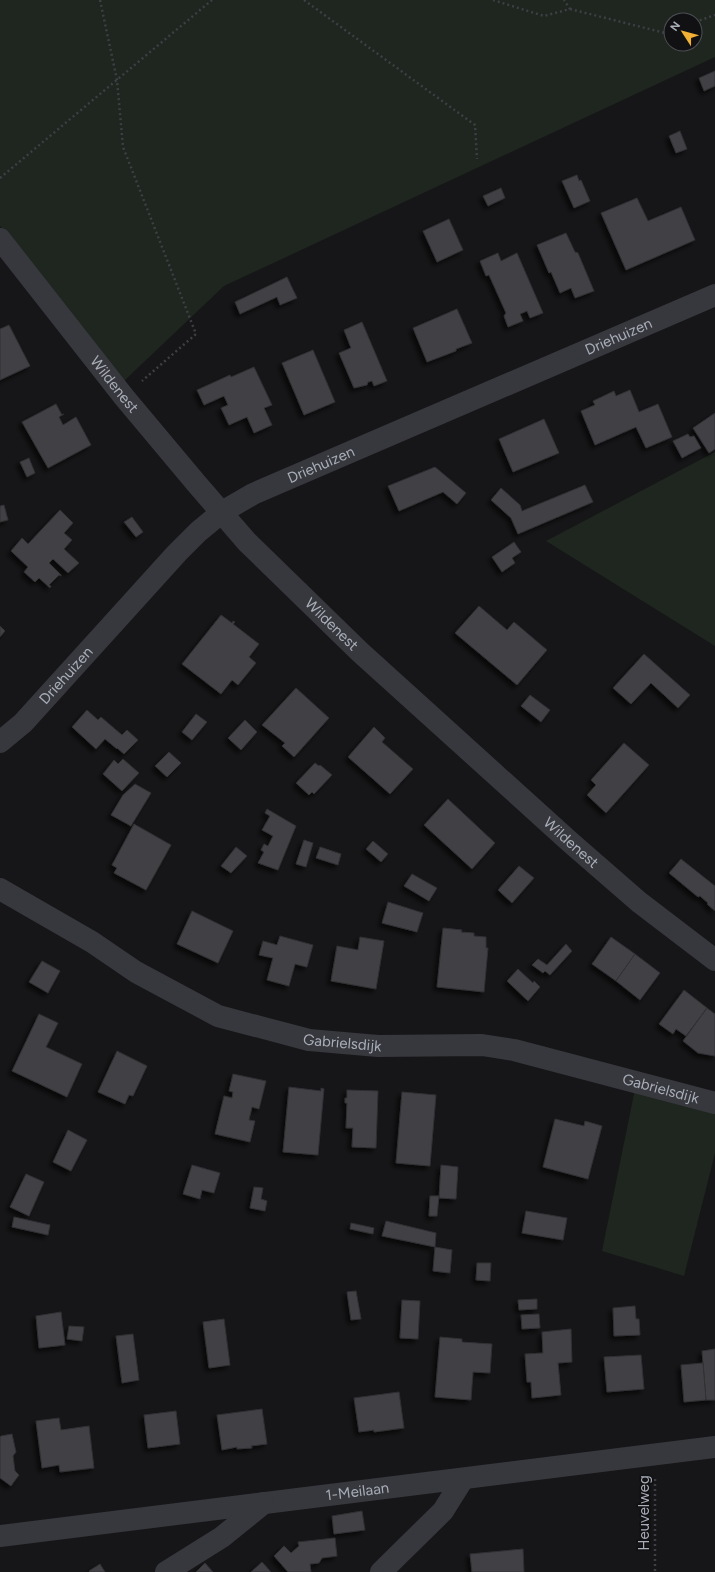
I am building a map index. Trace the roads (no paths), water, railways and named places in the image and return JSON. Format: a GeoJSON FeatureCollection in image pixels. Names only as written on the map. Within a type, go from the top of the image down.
{"type":"FeatureCollection","features":[{"type":"Feature","properties":{"kind":"street","name":"Wildenest"},"geometry":{"type":"LineString","coordinates":[[0,239],[124,397],[247,542],[377,668],[633,897],[715,960]]}},
{"type":"Feature","properties":{"kind":"street","name":"Driehuizen"},"geometry":{"type":"LineString","coordinates":[[0,742],[23,723],[177,553],[198,532],[222,512],[253,494],[715,295]]}},
{"type":"Feature","properties":{"kind":"street","name":"Gabrielsdijk"},"geometry":{"type":"LineString","coordinates":[[0,889],[92,942],[136,972],[218,1016],[309,1040],[378,1046],[482,1045],[514,1050],[715,1103]]}},
{"type":"Feature","properties":{"kind":"street","name":"1-Meilaan"},"geometry":{"type":"LineString","coordinates":[[0,1536],[715,1447]]}},
{"type":"Feature","properties":{"kind":"street"},"geometry":{"type":"LineString","coordinates":[[380,1572],[443,1511],[462,1478]]}},
{"type":"Feature","properties":{"kind":"street"},"geometry":{"type":"LineString","coordinates":[[166,1572],[222,1537],[264,1503]]}}]}
